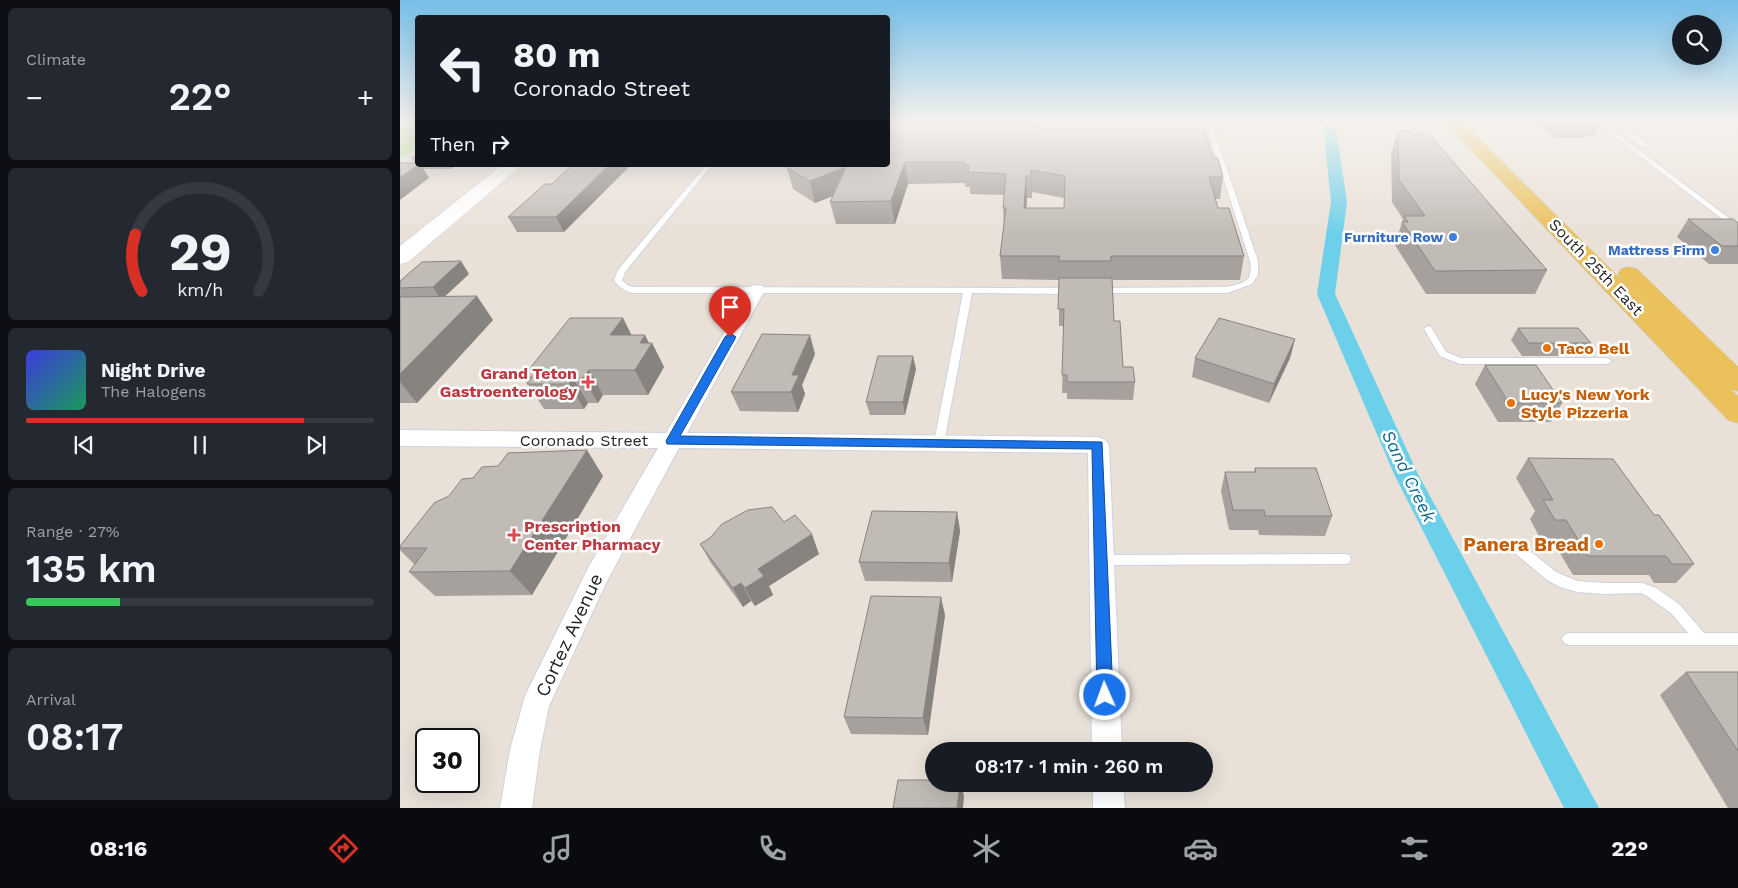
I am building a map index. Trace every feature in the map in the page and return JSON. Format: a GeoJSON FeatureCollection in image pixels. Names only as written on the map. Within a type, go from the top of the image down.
{"type":"FeatureCollection","features":[{"type":"Feature","properties":{"kind":"main road","name":"South 25th East"},"geometry":{"type":"LineString","coordinates":[[1489,160],[1738,413]]}},
{"type":"Feature","properties":{"kind":"main road","name":"South 25th East"},"geometry":{"type":"LineString","coordinates":[[1513,160],[1738,382]]}},
{"type":"Feature","properties":{"kind":"main road"},"geometry":{"type":"LineString","coordinates":[[400,257],[511,167]]}},
{"type":"Feature","properties":{"kind":"main road"},"geometry":{"type":"LineString","coordinates":[[1598,269],[1623,269]]}},
{"type":"Feature","properties":{"kind":"street","name":"Cortez Avenue"},"geometry":{"type":"LineString","coordinates":[[516,808],[524,750],[535,706],[596,576],[757,290]]}},
{"type":"Feature","properties":{"kind":"street","name":"Coronado Street"},"geometry":{"type":"LineString","coordinates":[[400,438],[1098,445],[1102,560]]}},
{"type":"Feature","properties":{"kind":"street"},"geometry":{"type":"LineString","coordinates":[[1102,560],[1107,742]]}},
{"type":"Feature","properties":{"kind":"street"},"geometry":{"type":"LineString","coordinates":[[1108,792],[1109,808]]}},
{"type":"Feature","properties":{"kind":"lane"},"geometry":{"type":"LineString","coordinates":[[1090,291],[1227,290],[1242,286],[1253,280],[1256,274],[1254,262],[1220,160]]}},
{"type":"Feature","properties":{"kind":"lane"},"geometry":{"type":"LineString","coordinates":[[1647,160],[1738,229]]}},
{"type":"Feature","properties":{"kind":"lane"},"geometry":{"type":"LineString","coordinates":[[707,167],[621,272],[618,280],[624,287],[632,290],[1080,291]]}},
{"type":"Feature","properties":{"kind":"lane"},"geometry":{"type":"LineString","coordinates":[[940,443],[968,292]]}},
{"type":"Feature","properties":{"kind":"lane"},"geometry":{"type":"LineString","coordinates":[[1428,329],[1442,354],[1460,361],[1607,361]]}},
{"type":"Feature","properties":{"kind":"lane"},"geometry":{"type":"LineString","coordinates":[[1522,551],[1541,570],[1563,584],[1580,589],[1642,588],[1651,591],[1667,601],[1684,617],[1701,639]]}},
{"type":"Feature","properties":{"kind":"lane"},"geometry":{"type":"LineString","coordinates":[[1102,560],[1345,559]]}},
{"type":"Feature","properties":{"kind":"lane"},"geometry":{"type":"LineString","coordinates":[[1569,639],[1738,639]]}},
{"type":"Feature","properties":{"kind":"building"},"geometry":{"type":"Polygon","coordinates":[[[890,160],[1218,160],[1223,177],[1209,177],[1218,208],[1229,208],[1244,256],[1111,256],[1111,261],[1059,261],[1059,256],[1000,256],[1006,208],[1003,208],[1006,174],[968,172],[969,165],[963,165],[964,162],[905,162],[891,201],[830,202],[846,167],[890,167],[890,160]],[[1031,170],[1031,176],[1026,176],[1024,208],[1064,208],[1065,176],[1031,170]]]}},
{"type":"Feature","properties":{"kind":"building"},"geometry":{"type":"Polygon","coordinates":[[[1399,160],[1451,160],[1547,270],[1435,271],[1402,222],[1408,222],[1404,216],[1425,216],[1399,180],[1399,160]]]}},
{"type":"Feature","properties":{"kind":"building"},"geometry":{"type":"Polygon","coordinates":[[[400,163],[415,163],[415,167],[400,177],[400,163]]]}},
{"type":"Feature","properties":{"kind":"building"},"geometry":{"type":"Polygon","coordinates":[[[570,167],[607,167],[556,217],[508,217],[545,184],[552,184],[570,167]]]}},
{"type":"Feature","properties":{"kind":"building"},"geometry":{"type":"Polygon","coordinates":[[[788,167],[846,167],[810,181],[788,167]]]}},
{"type":"Feature","properties":{"kind":"building"},"geometry":{"type":"Polygon","coordinates":[[[1688,219],[1733,219],[1738,223],[1738,246],[1722,246],[1688,219]]]}},
{"type":"Feature","properties":{"kind":"building"},"geometry":{"type":"Polygon","coordinates":[[[461,261],[433,287],[400,288],[400,281],[422,262],[461,261]]]}},
{"type":"Feature","properties":{"kind":"building"},"geometry":{"type":"Polygon","coordinates":[[[1059,278],[1112,278],[1114,321],[1120,321],[1123,367],[1133,367],[1135,382],[1067,382],[1067,375],[1062,375],[1064,309],[1058,309],[1059,278]]]}},
{"type":"Feature","properties":{"kind":"building"},"geometry":{"type":"Polygon","coordinates":[[[477,296],[400,374],[400,297],[477,296]]]}},
{"type":"Feature","properties":{"kind":"building"},"geometry":{"type":"Polygon","coordinates":[[[570,318],[623,318],[610,335],[645,335],[640,343],[652,343],[635,370],[589,370],[583,378],[573,378],[569,384],[527,384],[532,377],[523,377],[570,318]]]}},
{"type":"Feature","properties":{"kind":"building"},"geometry":{"type":"Polygon","coordinates":[[[1219,318],[1295,339],[1274,384],[1195,358],[1219,318]]]}},
{"type":"Feature","properties":{"kind":"building"},"geometry":{"type":"Polygon","coordinates":[[[1518,328],[1578,328],[1591,343],[1529,343],[1518,328]]]}},
{"type":"Feature","properties":{"kind":"building"},"geometry":{"type":"Polygon","coordinates":[[[762,334],[810,335],[792,375],[799,375],[791,392],[731,392],[762,334]]]}},
{"type":"Feature","properties":{"kind":"building"},"geometry":{"type":"Polygon","coordinates":[[[878,356],[913,356],[903,402],[866,402],[878,356]]]}},
{"type":"Feature","properties":{"kind":"building"},"geometry":{"type":"Polygon","coordinates":[[[1485,365],[1536,365],[1562,403],[1509,403],[1485,365]]]}},
{"type":"Feature","properties":{"kind":"building"},"geometry":{"type":"Polygon","coordinates":[[[587,450],[510,571],[409,572],[427,548],[400,548],[400,546],[434,503],[449,496],[462,479],[473,478],[482,467],[498,466],[508,453],[587,450]]]}},
{"type":"Feature","properties":{"kind":"building"},"geometry":{"type":"Polygon","coordinates":[[[1528,458],[1613,459],[1654,515],[1659,515],[1694,564],[1672,564],[1666,556],[1588,556],[1566,520],[1555,520],[1543,500],[1553,500],[1528,458]]]}},
{"type":"Feature","properties":{"kind":"building"},"geometry":{"type":"Polygon","coordinates":[[[1255,468],[1316,468],[1332,516],[1265,516],[1264,510],[1233,510],[1225,472],[1256,472],[1255,468]]]}},
{"type":"Feature","properties":{"kind":"building"},"geometry":{"type":"Polygon","coordinates":[[[772,507],[784,522],[795,515],[812,534],[758,569],[764,576],[745,588],[741,583],[733,588],[700,544],[710,538],[722,524],[748,510],[772,507]]]}},
{"type":"Feature","properties":{"kind":"building"},"geometry":{"type":"Polygon","coordinates":[[[872,511],[957,512],[949,563],[859,562],[872,511]]]}},
{"type":"Feature","properties":{"kind":"building"},"geometry":{"type":"Polygon","coordinates":[[[871,596],[941,597],[923,718],[844,717],[871,596]]]}},
{"type":"Feature","properties":{"kind":"building"},"geometry":{"type":"Polygon","coordinates":[[[1686,672],[1738,672],[1738,751],[1686,672]]]}},
{"type":"Feature","properties":{"kind":"building"},"geometry":{"type":"Polygon","coordinates":[[[898,780],[925,780],[925,792],[959,792],[957,808],[893,808],[898,780]]]}},
{"type":"Feature","properties":{"kind":"waterway","name":"Sand Creek"},"geometry":{"type":"LineString","coordinates":[[1334,160],[1339,202],[1326,294],[1406,474],[1582,808]]}},
{"type":"Feature","properties":{"kind":"place","name":"Furniture Row"},"geometry":{"type":"Point","coordinates":[1453,237]}},
{"type":"Feature","properties":{"kind":"place","name":"Mattress Firm"},"geometry":{"type":"Point","coordinates":[1715,250]}},
{"type":"Feature","properties":{"kind":"place","name":"Taco Bell"},"geometry":{"type":"Point","coordinates":[1547,348]}},
{"type":"Feature","properties":{"kind":"place","name":"Grand Teton Gastroenterology"},"geometry":{"type":"Point","coordinates":[588,382]}},
{"type":"Feature","properties":{"kind":"place","name":"Lucy's New York Style Pizzeria"},"geometry":{"type":"Point","coordinates":[1511,403]}},
{"type":"Feature","properties":{"kind":"place","name":"Prescription Center Pharmacy"},"geometry":{"type":"Point","coordinates":[514,535]}},
{"type":"Feature","properties":{"kind":"place","name":"Panera Bread"},"geometry":{"type":"Point","coordinates":[1599,544]}},
{"type":"Feature","properties":{"kind":"route"},"geometry":{"type":"LineString","coordinates":[[730,337],[672,441],[1098,445],[1105,695]]}}]}
